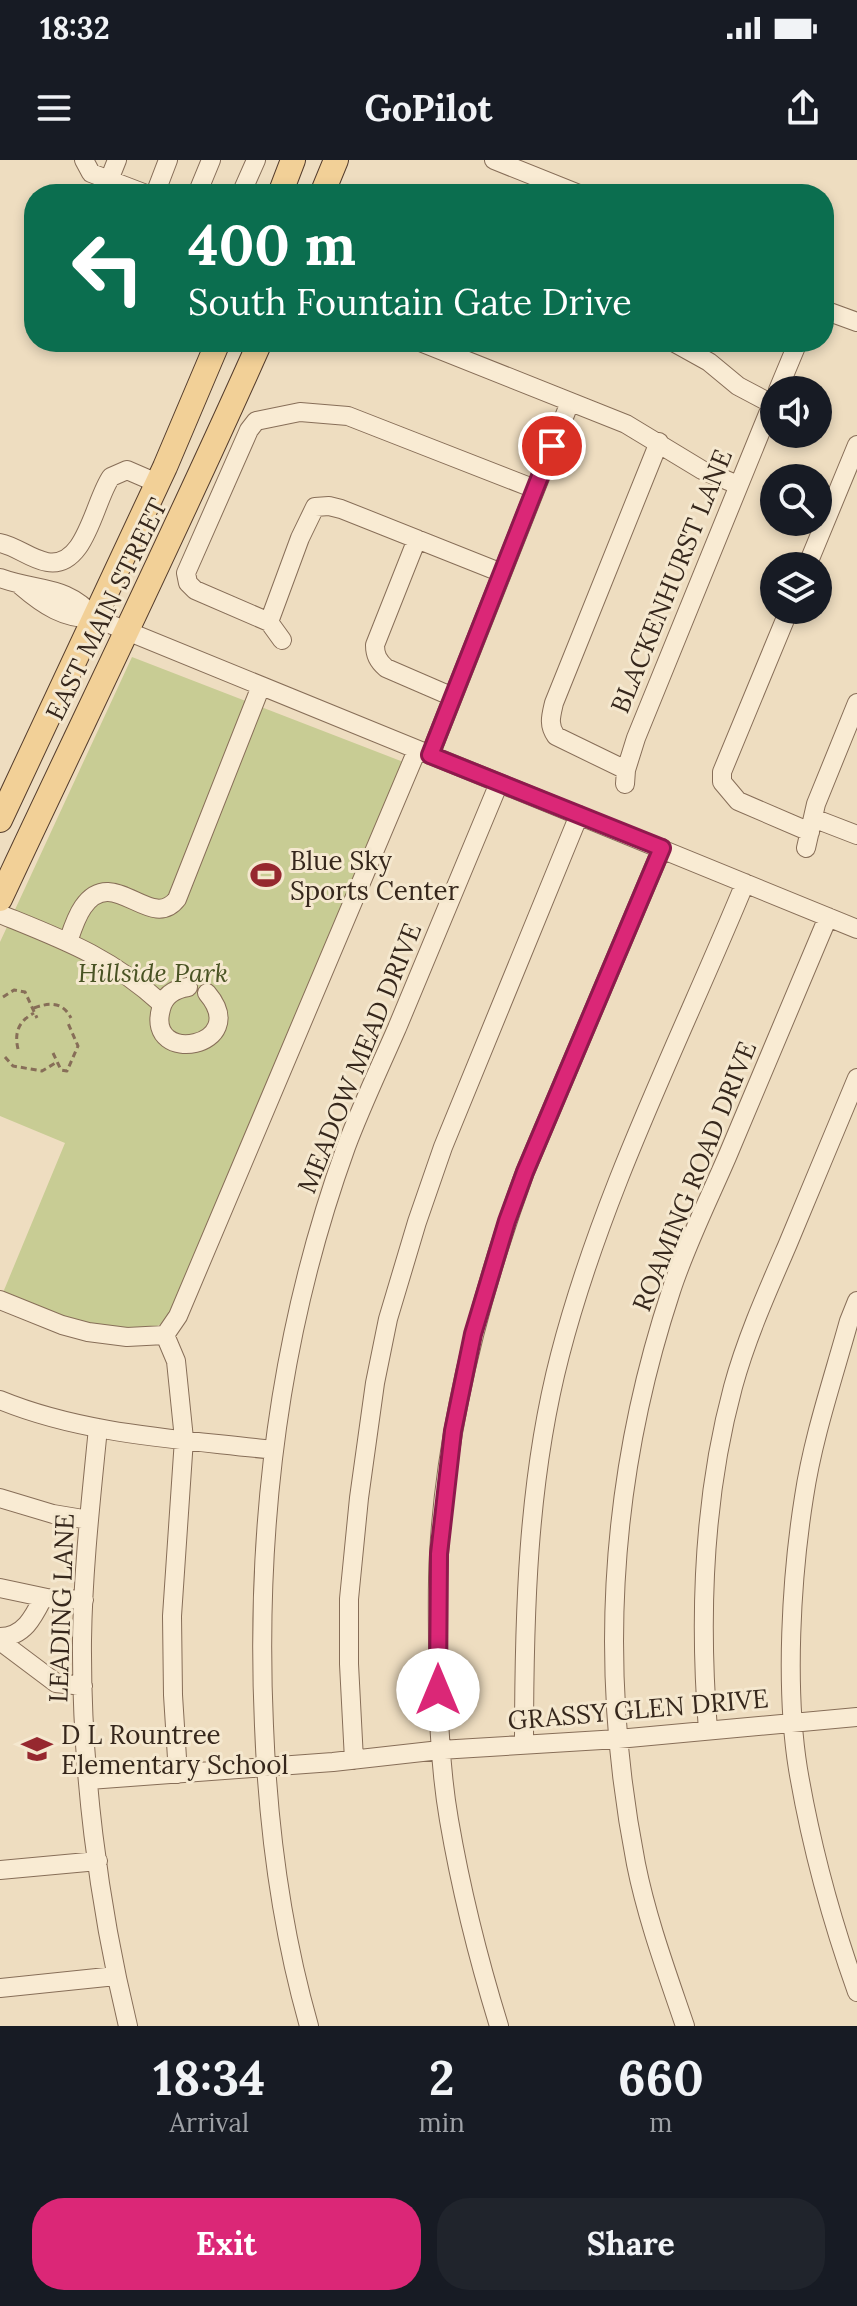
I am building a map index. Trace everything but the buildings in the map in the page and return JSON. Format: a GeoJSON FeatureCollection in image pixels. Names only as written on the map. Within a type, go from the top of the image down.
{"type":"FeatureCollection","features":[{"type":"Feature","properties":{"kind":"main road"},"geometry":{"type":"LineString","coordinates":[[284,184],[293,160]]}},
{"type":"Feature","properties":{"kind":"main road"},"geometry":{"type":"LineString","coordinates":[[326,184],[336,160]]}},
{"type":"Feature","properties":{"kind":"main road","name":"EAST MAIN STREET"},"geometry":{"type":"LineString","coordinates":[[0,820],[157,483],[214,352]]}},
{"type":"Feature","properties":{"kind":"main road","name":"EAST MAIN STREET"},"geometry":{"type":"LineString","coordinates":[[0,899],[154,578],[256,352]]}},
{"type":"Feature","properties":{"kind":"street"},"geometry":{"type":"LineString","coordinates":[[84,160],[91,173],[120,184]]}},
{"type":"Feature","properties":{"kind":"street"},"geometry":{"type":"LineString","coordinates":[[109,180],[117,160]]}},
{"type":"Feature","properties":{"kind":"street"},"geometry":{"type":"LineString","coordinates":[[159,184],[168,160]]}},
{"type":"Feature","properties":{"kind":"street"},"geometry":{"type":"LineString","coordinates":[[201,184],[211,160]]}},
{"type":"Feature","properties":{"kind":"street"},"geometry":{"type":"LineString","coordinates":[[245,184],[256,160]]}},
{"type":"Feature","properties":{"kind":"street"},"geometry":{"type":"LineString","coordinates":[[494,160],[554,184]]}},
{"type":"Feature","properties":{"kind":"street"},"geometry":{"type":"LineString","coordinates":[[834,314],[857,322]]}},
{"type":"Feature","properties":{"kind":"street"},"geometry":{"type":"LineString","coordinates":[[445,352],[626,424],[702,470],[738,485]]}},
{"type":"Feature","properties":{"kind":"street"},"geometry":{"type":"LineString","coordinates":[[691,352],[709,362],[738,386],[760,393]]}},
{"type":"Feature","properties":{"kind":"street","name":"BLACKENHURST LANE"},"geometry":{"type":"LineString","coordinates":[[784,376],[794,352]]}},
{"type":"Feature","properties":{"kind":"street"},"geometry":{"type":"LineString","coordinates":[[165,1335],[178,1316],[424,753],[453,697],[570,402]]}},
{"type":"Feature","properties":{"kind":"street"},"geometry":{"type":"LineString","coordinates":[[282,640],[269,622],[195,590],[188,583],[186,573],[249,430],[256,421],[300,412],[348,416],[535,489]]}},
{"type":"Feature","properties":{"kind":"street","name":"BLACKENHURST LANE"},"geometry":{"type":"LineString","coordinates":[[659,442],[550,719],[556,736],[625,777],[636,738],[760,433]]}},
{"type":"Feature","properties":{"kind":"street"},"geometry":{"type":"LineString","coordinates":[[813,552],[857,445]]}},
{"type":"Feature","properties":{"kind":"street"},"geometry":{"type":"LineString","coordinates":[[0,543],[42,562],[62,562],[78,550],[111,477],[127,470],[157,483]]}},
{"type":"Feature","properties":{"kind":"street"},"geometry":{"type":"LineString","coordinates":[[269,622],[300,538],[315,507],[341,509],[502,573]]}},
{"type":"Feature","properties":{"kind":"street"},"geometry":{"type":"LineString","coordinates":[[417,539],[375,645],[375,652],[379,663],[386,668],[453,697]]}},
{"type":"Feature","properties":{"kind":"street"},"geometry":{"type":"LineString","coordinates":[[0,578],[21,586],[42,604],[77,619],[95,618],[857,929]]}},
{"type":"Feature","properties":{"kind":"street"},"geometry":{"type":"LineString","coordinates":[[783,624],[722,772],[722,782],[738,801],[810,833],[857,835]]}},
{"type":"Feature","properties":{"kind":"street"},"geometry":{"type":"LineString","coordinates":[[68,942],[81,909],[97,894],[109,891],[164,910],[177,899],[261,686]]}},
{"type":"Feature","properties":{"kind":"street"},"geometry":{"type":"LineString","coordinates":[[810,833],[816,804],[857,703]]}},
{"type":"Feature","properties":{"kind":"street","name":"MEADOW MEAD DRIVE"},"geometry":{"type":"LineString","coordinates":[[309,2026],[275,1873],[266,1767],[260,1604],[273,1450],[286,1367],[304,1288],[347,1146],[499,783]]}},
{"type":"Feature","properties":{"kind":"street"},"geometry":{"type":"LineString","coordinates":[[354,1760],[349,1599],[371,1412],[388,1319],[443,1147],[579,815]]}},
{"type":"Feature","properties":{"kind":"street"},"geometry":{"type":"LineString","coordinates":[[499,2026],[475,1949],[449,1819],[440,1750],[439,1554],[453,1431],[473,1334],[507,1221],[662,848]]}},
{"type":"Feature","properties":{"kind":"street"},"geometry":{"type":"LineString","coordinates":[[524,1745],[524,1656],[530,1529],[559,1357],[605,1215],[745,883]]}},
{"type":"Feature","properties":{"kind":"street"},"geometry":{"type":"LineString","coordinates":[[0,914],[116,966],[162,1004]]}},
{"type":"Feature","properties":{"kind":"street","name":"ROAMING ROAD DRIVE"},"geometry":{"type":"LineString","coordinates":[[685,2026],[648,1915],[636,1863],[618,1739],[615,1563],[625,1477],[645,1384],[671,1291],[828,917]]}},
{"type":"Feature","properties":{"kind":"street"},"geometry":{"type":"LineString","coordinates":[[188,987],[172,991],[162,1004],[160,1024],[164,1033],[180,1044],[200,1043],[215,1030],[218,1010],[207,993]]}},
{"type":"Feature","properties":{"kind":"street"},"geometry":{"type":"LineString","coordinates":[[708,1730],[703,1669],[703,1590],[714,1490],[733,1387],[758,1316],[857,1078]]}},
{"type":"Feature","properties":{"kind":"street"},"geometry":{"type":"LineString","coordinates":[[0,1300],[88,1332],[127,1337],[165,1335]]}},
{"type":"Feature","properties":{"kind":"street"},"geometry":{"type":"LineString","coordinates":[[857,1301],[813,1450],[804,1497],[792,1630],[793,1721],[798,1768],[821,1883],[857,1992]]}},
{"type":"Feature","properties":{"kind":"street"},"geometry":{"type":"LineString","coordinates":[[165,1335],[176,1361],[184,1439],[172,1616],[178,1774]]}},
{"type":"Feature","properties":{"kind":"street"},"geometry":{"type":"LineString","coordinates":[[0,1400],[45,1416],[98,1428],[273,1450]]}},
{"type":"Feature","properties":{"kind":"street","name":"LEADING LANE"},"geometry":{"type":"LineString","coordinates":[[98,1428],[84,1600],[83,1686],[98,1861],[116,1976],[128,2026]]}},
{"type":"Feature","properties":{"kind":"street"},"geometry":{"type":"LineString","coordinates":[[0,1498],[53,1514],[89,1520]]}},
{"type":"Feature","properties":{"kind":"street"},"geometry":{"type":"LineString","coordinates":[[0,1588],[43,1598],[84,1600]]}},
{"type":"Feature","properties":{"kind":"street"},"geometry":{"type":"LineString","coordinates":[[0,1639],[18,1633],[27,1625],[43,1598]]}},
{"type":"Feature","properties":{"kind":"street"},"geometry":{"type":"LineString","coordinates":[[0,1639],[56,1683],[83,1686]]}},
{"type":"Feature","properties":{"kind":"street","name":"GRASSY GLEN DRIVE"},"geometry":{"type":"LineString","coordinates":[[89,1780],[857,1717]]}},
{"type":"Feature","properties":{"kind":"street"},"geometry":{"type":"LineString","coordinates":[[0,1870],[98,1861]]}},
{"type":"Feature","properties":{"kind":"street"},"geometry":{"type":"LineString","coordinates":[[0,1988],[116,1976]]}},
{"type":"Feature","properties":{"kind":"path"},"geometry":{"type":"LineString","coordinates":[[3,997],[14,990],[21,991],[28,995],[35,1013]]}},
{"type":"Feature","properties":{"kind":"path"},"geometry":{"type":"LineString","coordinates":[[18,1049],[20,1023],[56,1004],[68,1012],[77,1039],[77,1052],[67,1071],[61,1070],[53,1053]]}},
{"type":"Feature","properties":{"kind":"path"},"geometry":{"type":"LineString","coordinates":[[5,1057],[13,1066],[42,1071],[57,1062]]}},
{"type":"Feature","properties":{"kind":"green space","name":"Hillside Park"},"geometry":{"type":"Polygon","coordinates":[[[132,657],[406,763],[180,1301],[163,1323],[139,1335],[76,1325],[2,1295],[65,1143],[0,1116],[0,942],[132,657]]]}},
{"type":"Feature","properties":{"kind":"place","name":"Blue Sky Sports Center"},"geometry":{"type":"Point","coordinates":[266,875]}},
{"type":"Feature","properties":{"kind":"place","name":"D L Rountree Elementary School"},"geometry":{"type":"Point","coordinates":[37,1749]}},
{"type":"Feature","properties":{"kind":"route"},"geometry":{"type":"LineString","coordinates":[[438,1690],[439,1554],[453,1431],[473,1334],[525,1172],[662,848],[430,755],[552,446]]}}]}
